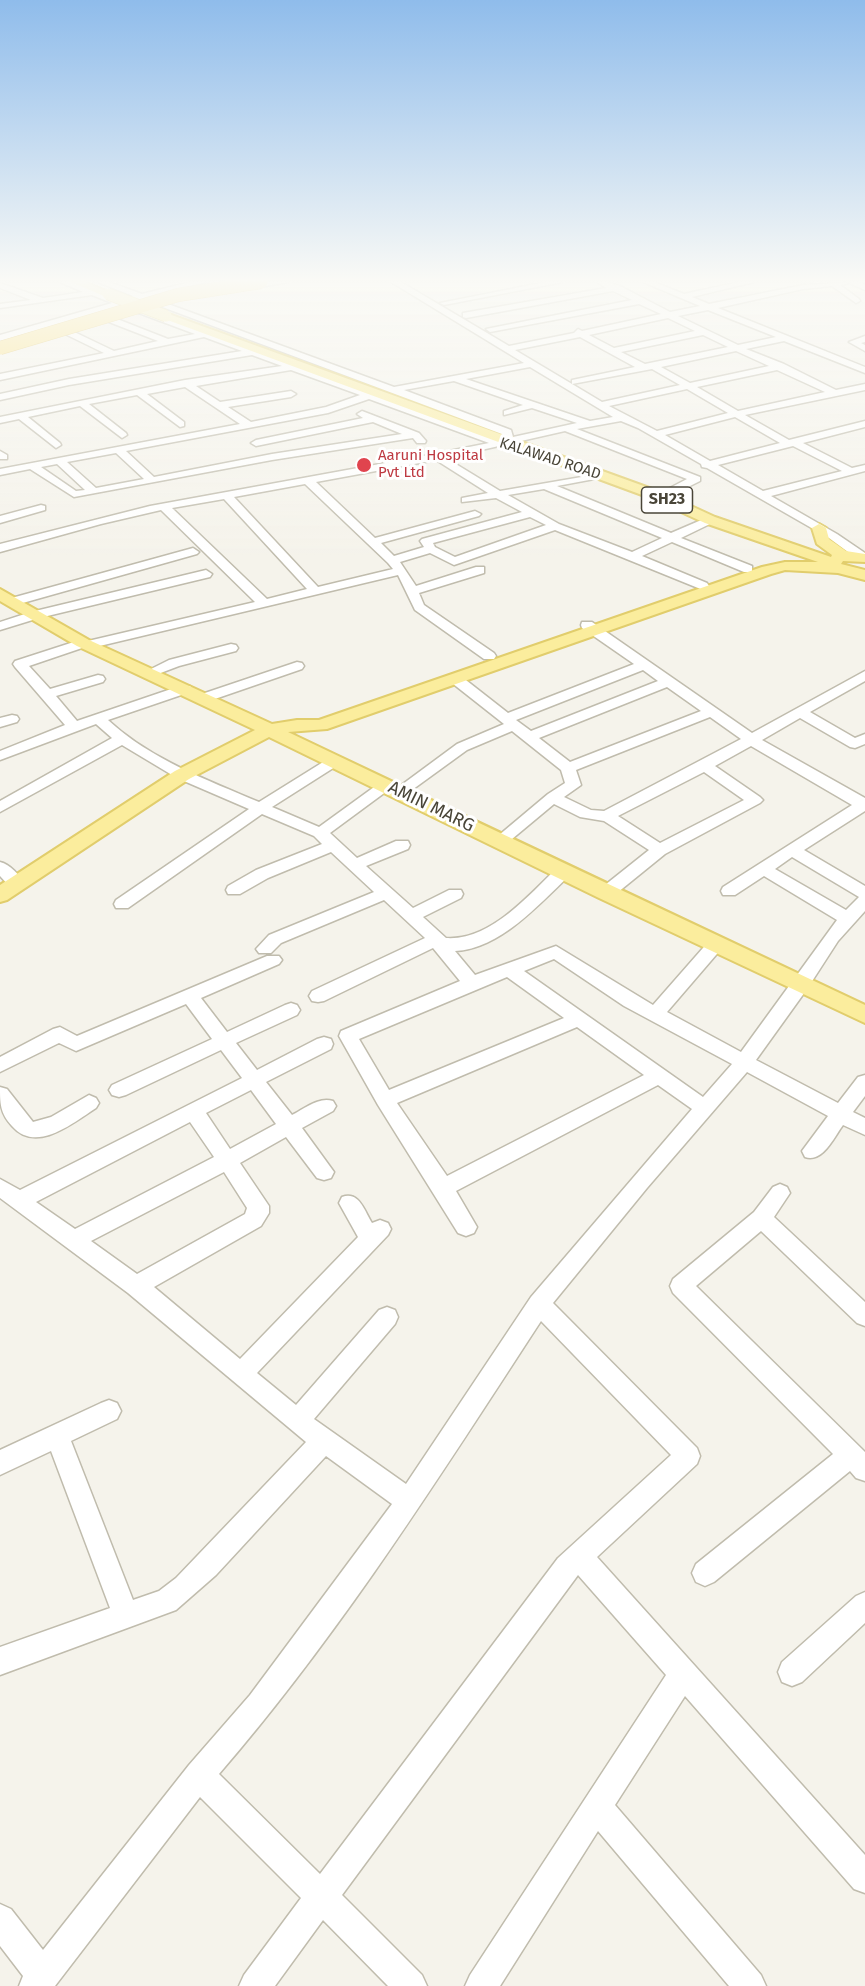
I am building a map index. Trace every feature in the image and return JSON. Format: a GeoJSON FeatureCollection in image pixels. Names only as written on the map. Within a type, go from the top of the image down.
{"type":"FeatureCollection","features":[{"type":"Feature","properties":{"kind":"main road"},"geometry":{"type":"LineString","coordinates":[[329,375],[502,438]]}},
{"type":"Feature","properties":{"kind":"main road"},"geometry":{"type":"LineString","coordinates":[[329,375],[502,438]]}},
{"type":"Feature","properties":{"kind":"main road","name":"KALAWAD ROAD"},"geometry":{"type":"LineString","coordinates":[[502,438],[658,496],[710,520],[839,564]]}},
{"type":"Feature","properties":{"kind":"main road","name":"KALAWAD ROAD"},"geometry":{"type":"LineString","coordinates":[[502,438],[615,472],[839,564],[865,581]]}},
{"type":"Feature","properties":{"kind":"main road"},"geometry":{"type":"LineString","coordinates":[[819,528],[822,541],[839,564]]}},
{"type":"Feature","properties":{"kind":"main road"},"geometry":{"type":"LineString","coordinates":[[297,725],[310,713],[767,570],[785,566],[839,564],[864,557]]}},
{"type":"Feature","properties":{"kind":"main road"},"geometry":{"type":"LineString","coordinates":[[0,895],[182,776],[268,730],[297,725],[321,725],[760,564],[784,561],[839,564],[865,574]]}},
{"type":"Feature","properties":{"kind":"main road","name":"AMIN MARG"},"geometry":{"type":"LineString","coordinates":[[5,599],[85,644],[204,698],[606,893],[865,1015]]}},
{"type":"Feature","properties":{"kind":"street"},"geometry":{"type":"LineString","coordinates":[[0,397],[113,375]]}},
{"type":"Feature","properties":{"kind":"street"},"geometry":{"type":"LineString","coordinates":[[173,375],[249,425]]}},
{"type":"Feature","properties":{"kind":"street"},"geometry":{"type":"LineString","coordinates":[[0,420],[93,400],[247,375]]}},
{"type":"Feature","properties":{"kind":"street","name":"KALAWAD ROAD"},"geometry":{"type":"LineString","coordinates":[[308,375],[489,440],[502,438],[507,432],[355,375]]}},
{"type":"Feature","properties":{"kind":"street"},"geometry":{"type":"LineString","coordinates":[[394,389],[473,375]]}},
{"type":"Feature","properties":{"kind":"street"},"geometry":{"type":"LineString","coordinates":[[551,375],[639,422],[642,426]]}},
{"type":"Feature","properties":{"kind":"street"},"geometry":{"type":"LineString","coordinates":[[562,375],[622,418],[656,434],[705,465],[819,528],[864,557]]}},
{"type":"Feature","properties":{"kind":"street"},"geometry":{"type":"LineString","coordinates":[[575,382],[608,375]]}},
{"type":"Feature","properties":{"kind":"street"},"geometry":{"type":"LineString","coordinates":[[666,375],[790,442],[850,471]]}},
{"type":"Feature","properties":{"kind":"street"},"geometry":{"type":"LineString","coordinates":[[605,404],[741,375]]}},
{"type":"Feature","properties":{"kind":"street"},"geometry":{"type":"LineString","coordinates":[[798,375],[836,393]]}},
{"type":"Feature","properties":{"kind":"street"},"geometry":{"type":"LineString","coordinates":[[455,378],[587,423]]}},
{"type":"Feature","properties":{"kind":"street"},"geometry":{"type":"LineString","coordinates":[[73,381],[93,400]]}},
{"type":"Feature","properties":{"kind":"street"},"geometry":{"type":"LineString","coordinates":[[485,388],[501,384]]}},
{"type":"Feature","properties":{"kind":"street"},"geometry":{"type":"LineString","coordinates":[[656,434],[865,387]]}},
{"type":"Feature","properties":{"kind":"street"},"geometry":{"type":"LineString","coordinates":[[139,393],[180,424]]}},
{"type":"Feature","properties":{"kind":"street"},"geometry":{"type":"LineString","coordinates":[[219,405],[291,394]]}},
{"type":"Feature","properties":{"kind":"street"},"geometry":{"type":"LineString","coordinates":[[0,472],[249,425],[343,405],[367,396]]}},
{"type":"Feature","properties":{"kind":"street"},"geometry":{"type":"LineString","coordinates":[[81,403],[122,435]]}},
{"type":"Feature","properties":{"kind":"street"},"geometry":{"type":"LineString","coordinates":[[507,413],[534,404]]}},
{"type":"Feature","properties":{"kind":"street"},"geometry":{"type":"LineString","coordinates":[[343,405],[420,441],[436,457],[555,526],[703,586]]}},
{"type":"Feature","properties":{"kind":"street"},"geometry":{"type":"LineString","coordinates":[[21,416],[56,445]]}},
{"type":"Feature","properties":{"kind":"street"},"geometry":{"type":"LineString","coordinates":[[307,480],[436,457],[502,438],[622,418]]}},
{"type":"Feature","properties":{"kind":"street"},"geometry":{"type":"LineString","coordinates":[[256,443],[373,419]]}},
{"type":"Feature","properties":{"kind":"street"},"geometry":{"type":"LineString","coordinates":[[32,466],[74,494],[94,492],[152,481],[281,470],[420,441],[447,424]]}},
{"type":"Feature","properties":{"kind":"street"},"geometry":{"type":"LineString","coordinates":[[705,465],[860,425],[865,432]]}},
{"type":"Feature","properties":{"kind":"street"},"geometry":{"type":"LineString","coordinates":[[237,427],[256,443],[281,470],[307,480],[392,560],[413,591],[419,607],[489,657]]}},
{"type":"Feature","properties":{"kind":"street"},"geometry":{"type":"LineString","coordinates":[[566,428],[696,479]]}},
{"type":"Feature","properties":{"kind":"street"},"geometry":{"type":"LineString","coordinates":[[118,450],[152,481]]}},
{"type":"Feature","properties":{"kind":"street"},"geometry":{"type":"LineString","coordinates":[[59,461],[94,492]]}},
{"type":"Feature","properties":{"kind":"street"},"geometry":{"type":"LineString","coordinates":[[762,495],[865,468]]}},
{"type":"Feature","properties":{"kind":"street"},"geometry":{"type":"LineString","coordinates":[[0,548],[98,521],[226,495],[281,470]]}},
{"type":"Feature","properties":{"kind":"street"},"geometry":{"type":"LineString","coordinates":[[668,493],[696,479],[719,472]]}},
{"type":"Feature","properties":{"kind":"street"},"geometry":{"type":"LineString","coordinates":[[466,500],[601,475]]}},
{"type":"Feature","properties":{"kind":"street"},"geometry":{"type":"LineString","coordinates":[[546,486],[748,569]]}},
{"type":"Feature","properties":{"kind":"street"},"geometry":{"type":"LineString","coordinates":[[226,495],[316,592]]}},
{"type":"Feature","properties":{"kind":"street"},"geometry":{"type":"LineString","coordinates":[[164,507],[265,604]]}},
{"type":"Feature","properties":{"kind":"street"},"geometry":{"type":"LineString","coordinates":[[0,520],[41,508]]}},
{"type":"Feature","properties":{"kind":"street"},"geometry":{"type":"LineString","coordinates":[[531,513],[426,541],[431,549],[450,561],[459,560],[555,526]]}},
{"type":"Feature","properties":{"kind":"street"},"geometry":{"type":"LineString","coordinates":[[373,542],[475,514]]}},
{"type":"Feature","properties":{"kind":"street"},"geometry":{"type":"LineString","coordinates":[[632,556],[710,520]]}},
{"type":"Feature","properties":{"kind":"street"},"geometry":{"type":"LineString","coordinates":[[392,560],[431,549]]}},
{"type":"Feature","properties":{"kind":"street"},"geometry":{"type":"LineString","coordinates":[[5,599],[193,552]]}},
{"type":"Feature","properties":{"kind":"street"},"geometry":{"type":"LineString","coordinates":[[413,591],[471,569]]}},
{"type":"Feature","properties":{"kind":"street"},"geometry":{"type":"LineString","coordinates":[[20,664],[85,644],[401,571]]}},
{"type":"Feature","properties":{"kind":"street"},"geometry":{"type":"LineString","coordinates":[[0,626],[35,615],[206,574]]}},
{"type":"Feature","properties":{"kind":"street"},"geometry":{"type":"LineString","coordinates":[[590,627],[752,740],[864,804],[729,891]]}},
{"type":"Feature","properties":{"kind":"street"},"geometry":{"type":"LineString","coordinates":[[150,673],[183,660],[231,648]]}},
{"type":"Feature","properties":{"kind":"street"},"geometry":{"type":"LineString","coordinates":[[8,655],[20,664],[74,727]]}},
{"type":"Feature","properties":{"kind":"street"},"geometry":{"type":"LineString","coordinates":[[320,833],[462,747],[509,722],[644,665]]}},
{"type":"Feature","properties":{"kind":"street"},"geometry":{"type":"LineString","coordinates":[[204,698],[297,666]]}},
{"type":"Feature","properties":{"kind":"street"},"geometry":{"type":"LineString","coordinates":[[553,797],[589,815],[607,816],[705,766],[865,675]]}},
{"type":"Feature","properties":{"kind":"street"},"geometry":{"type":"LineString","coordinates":[[47,694],[98,679]]}},
{"type":"Feature","properties":{"kind":"street"},"geometry":{"type":"LineString","coordinates":[[457,680],[568,768],[573,785],[553,797],[500,841]]}},
{"type":"Feature","properties":{"kind":"street"},"geometry":{"type":"LineString","coordinates":[[529,737],[667,682]]}},
{"type":"Feature","properties":{"kind":"street"},"geometry":{"type":"LineString","coordinates":[[0,756],[74,727],[184,689]]}},
{"type":"Feature","properties":{"kind":"street"},"geometry":{"type":"LineString","coordinates":[[568,768],[710,712]]}},
{"type":"Feature","properties":{"kind":"street"},"geometry":{"type":"LineString","coordinates":[[800,712],[855,744],[865,738]]}},
{"type":"Feature","properties":{"kind":"street"},"geometry":{"type":"LineString","coordinates":[[99,719],[122,739],[182,776],[320,833],[436,940],[472,983]]}},
{"type":"Feature","properties":{"kind":"street"},"geometry":{"type":"LineString","coordinates":[[0,807],[122,739]]}},
{"type":"Feature","properties":{"kind":"street"},"geometry":{"type":"LineString","coordinates":[[122,904],[260,808],[333,762]]}},
{"type":"Feature","properties":{"kind":"street"},"geometry":{"type":"LineString","coordinates":[[606,893],[659,850],[755,801],[705,766]]}},
{"type":"Feature","properties":{"kind":"street"},"geometry":{"type":"LineString","coordinates":[[607,816],[659,850]]}},
{"type":"Feature","properties":{"kind":"street"},"geometry":{"type":"LineString","coordinates":[[234,890],[262,874],[334,845]]}},
{"type":"Feature","properties":{"kind":"street"},"geometry":{"type":"LineString","coordinates":[[355,865],[402,845]]}},
{"type":"Feature","properties":{"kind":"street"},"geometry":{"type":"LineString","coordinates":[[792,850],[865,893]]}},
{"type":"Feature","properties":{"kind":"street"},"geometry":{"type":"LineString","coordinates":[[0,867],[17,884]]}},
{"type":"Feature","properties":{"kind":"street"},"geometry":{"type":"LineString","coordinates":[[764,869],[848,919]]}},
{"type":"Feature","properties":{"kind":"street"},"geometry":{"type":"LineString","coordinates":[[318,996],[436,940],[452,947],[485,936],[517,914],[563,872]]}},
{"type":"Feature","properties":{"kind":"street"},"geometry":{"type":"LineString","coordinates":[[0,1065],[60,1035],[76,1044],[190,996],[269,955],[275,939],[384,894]]}},
{"type":"Feature","properties":{"kind":"street"},"geometry":{"type":"LineString","coordinates":[[411,916],[455,894]]}},
{"type":"Feature","properties":{"kind":"street"},"geometry":{"type":"LineString","coordinates":[[0,1920],[39,1981],[199,1775],[260,1705],[409,1501],[539,1304],[744,1063],[801,985],[832,937],[865,900]]}},
{"type":"Feature","properties":{"kind":"street"},"geometry":{"type":"LineString","coordinates":[[655,1014],[716,944]]}},
{"type":"Feature","properties":{"kind":"street"},"geometry":{"type":"LineString","coordinates":[[466,1227],[385,1100],[348,1036],[472,983],[556,952],[630,1001],[865,1127]]}},
{"type":"Feature","properties":{"kind":"street"},"geometry":{"type":"LineString","coordinates":[[509,969],[705,1108]]}},
{"type":"Feature","properties":{"kind":"street"},"geometry":{"type":"LineString","coordinates":[[190,996],[255,1078],[288,1127],[324,1172]]}},
{"type":"Feature","properties":{"kind":"street"},"geometry":{"type":"LineString","coordinates":[[119,1090],[291,1010]]}},
{"type":"Feature","properties":{"kind":"street"},"geometry":{"type":"LineString","coordinates":[[385,1100],[581,1018]]}},
{"type":"Feature","properties":{"kind":"street"},"geometry":{"type":"LineString","coordinates":[[324,1044],[193,1110],[9,1194],[136,1286],[297,1421],[409,1501]]}},
{"type":"Feature","properties":{"kind":"street"},"geometry":{"type":"LineString","coordinates":[[443,1188],[659,1076]]}},
{"type":"Feature","properties":{"kind":"street"},"geometry":{"type":"LineString","coordinates":[[812,1151],[865,1082]]}},
{"type":"Feature","properties":{"kind":"street"},"geometry":{"type":"LineString","coordinates":[[0,1094],[24,1126],[33,1131],[44,1130],[89,1103]]}},
{"type":"Feature","properties":{"kind":"street"},"geometry":{"type":"LineString","coordinates":[[72,1241],[326,1106]]}},
{"type":"Feature","properties":{"kind":"street"},"geometry":{"type":"LineString","coordinates":[[136,1286],[253,1220],[258,1214],[258,1206],[193,1110]]}},
{"type":"Feature","properties":{"kind":"street"},"geometry":{"type":"LineString","coordinates":[[705,1573],[858,1462],[681,1286],[760,1218],[780,1192]]}},
{"type":"Feature","properties":{"kind":"street"},"geometry":{"type":"LineString","coordinates":[[242,1373],[375,1234],[348,1203]]}},
{"type":"Feature","properties":{"kind":"street"},"geometry":{"type":"LineString","coordinates":[[760,1218],[865,1316]]}},
{"type":"Feature","properties":{"kind":"street"},"geometry":{"type":"LineString","coordinates":[[255,1986],[578,1555],[688,1456],[539,1304]]}},
{"type":"Feature","properties":{"kind":"street"},"geometry":{"type":"LineString","coordinates":[[297,1421],[387,1317]]}},
{"type":"Feature","properties":{"kind":"street"},"geometry":{"type":"LineString","coordinates":[[0,1463],[109,1411]]}},
{"type":"Feature","properties":{"kind":"street"},"geometry":{"type":"LineString","coordinates":[[57,1436],[126,1616]]}},
{"type":"Feature","properties":{"kind":"street"},"geometry":{"type":"LineString","coordinates":[[0,1661],[167,1601],[185,1587],[324,1440]]}},
{"type":"Feature","properties":{"kind":"street"},"geometry":{"type":"LineString","coordinates":[[578,1555],[682,1675],[865,1878]]}},
{"type":"Feature","properties":{"kind":"street"},"geometry":{"type":"LineString","coordinates":[[792,1672],[865,1605]]}},
{"type":"Feature","properties":{"kind":"street"},"geometry":{"type":"LineString","coordinates":[[481,1986],[682,1675]]}},
{"type":"Feature","properties":{"kind":"street"},"geometry":{"type":"LineString","coordinates":[[199,1775],[411,1986]]}},
{"type":"Feature","properties":{"kind":"street"},"geometry":{"type":"LineString","coordinates":[[598,1808],[750,1986]]}},
{"type":"Feature","properties":{"kind":"place","name":"Aaruni Hospital Pvt Ltd"},"geometry":{"type":"Point","coordinates":[364,465]}}]}
